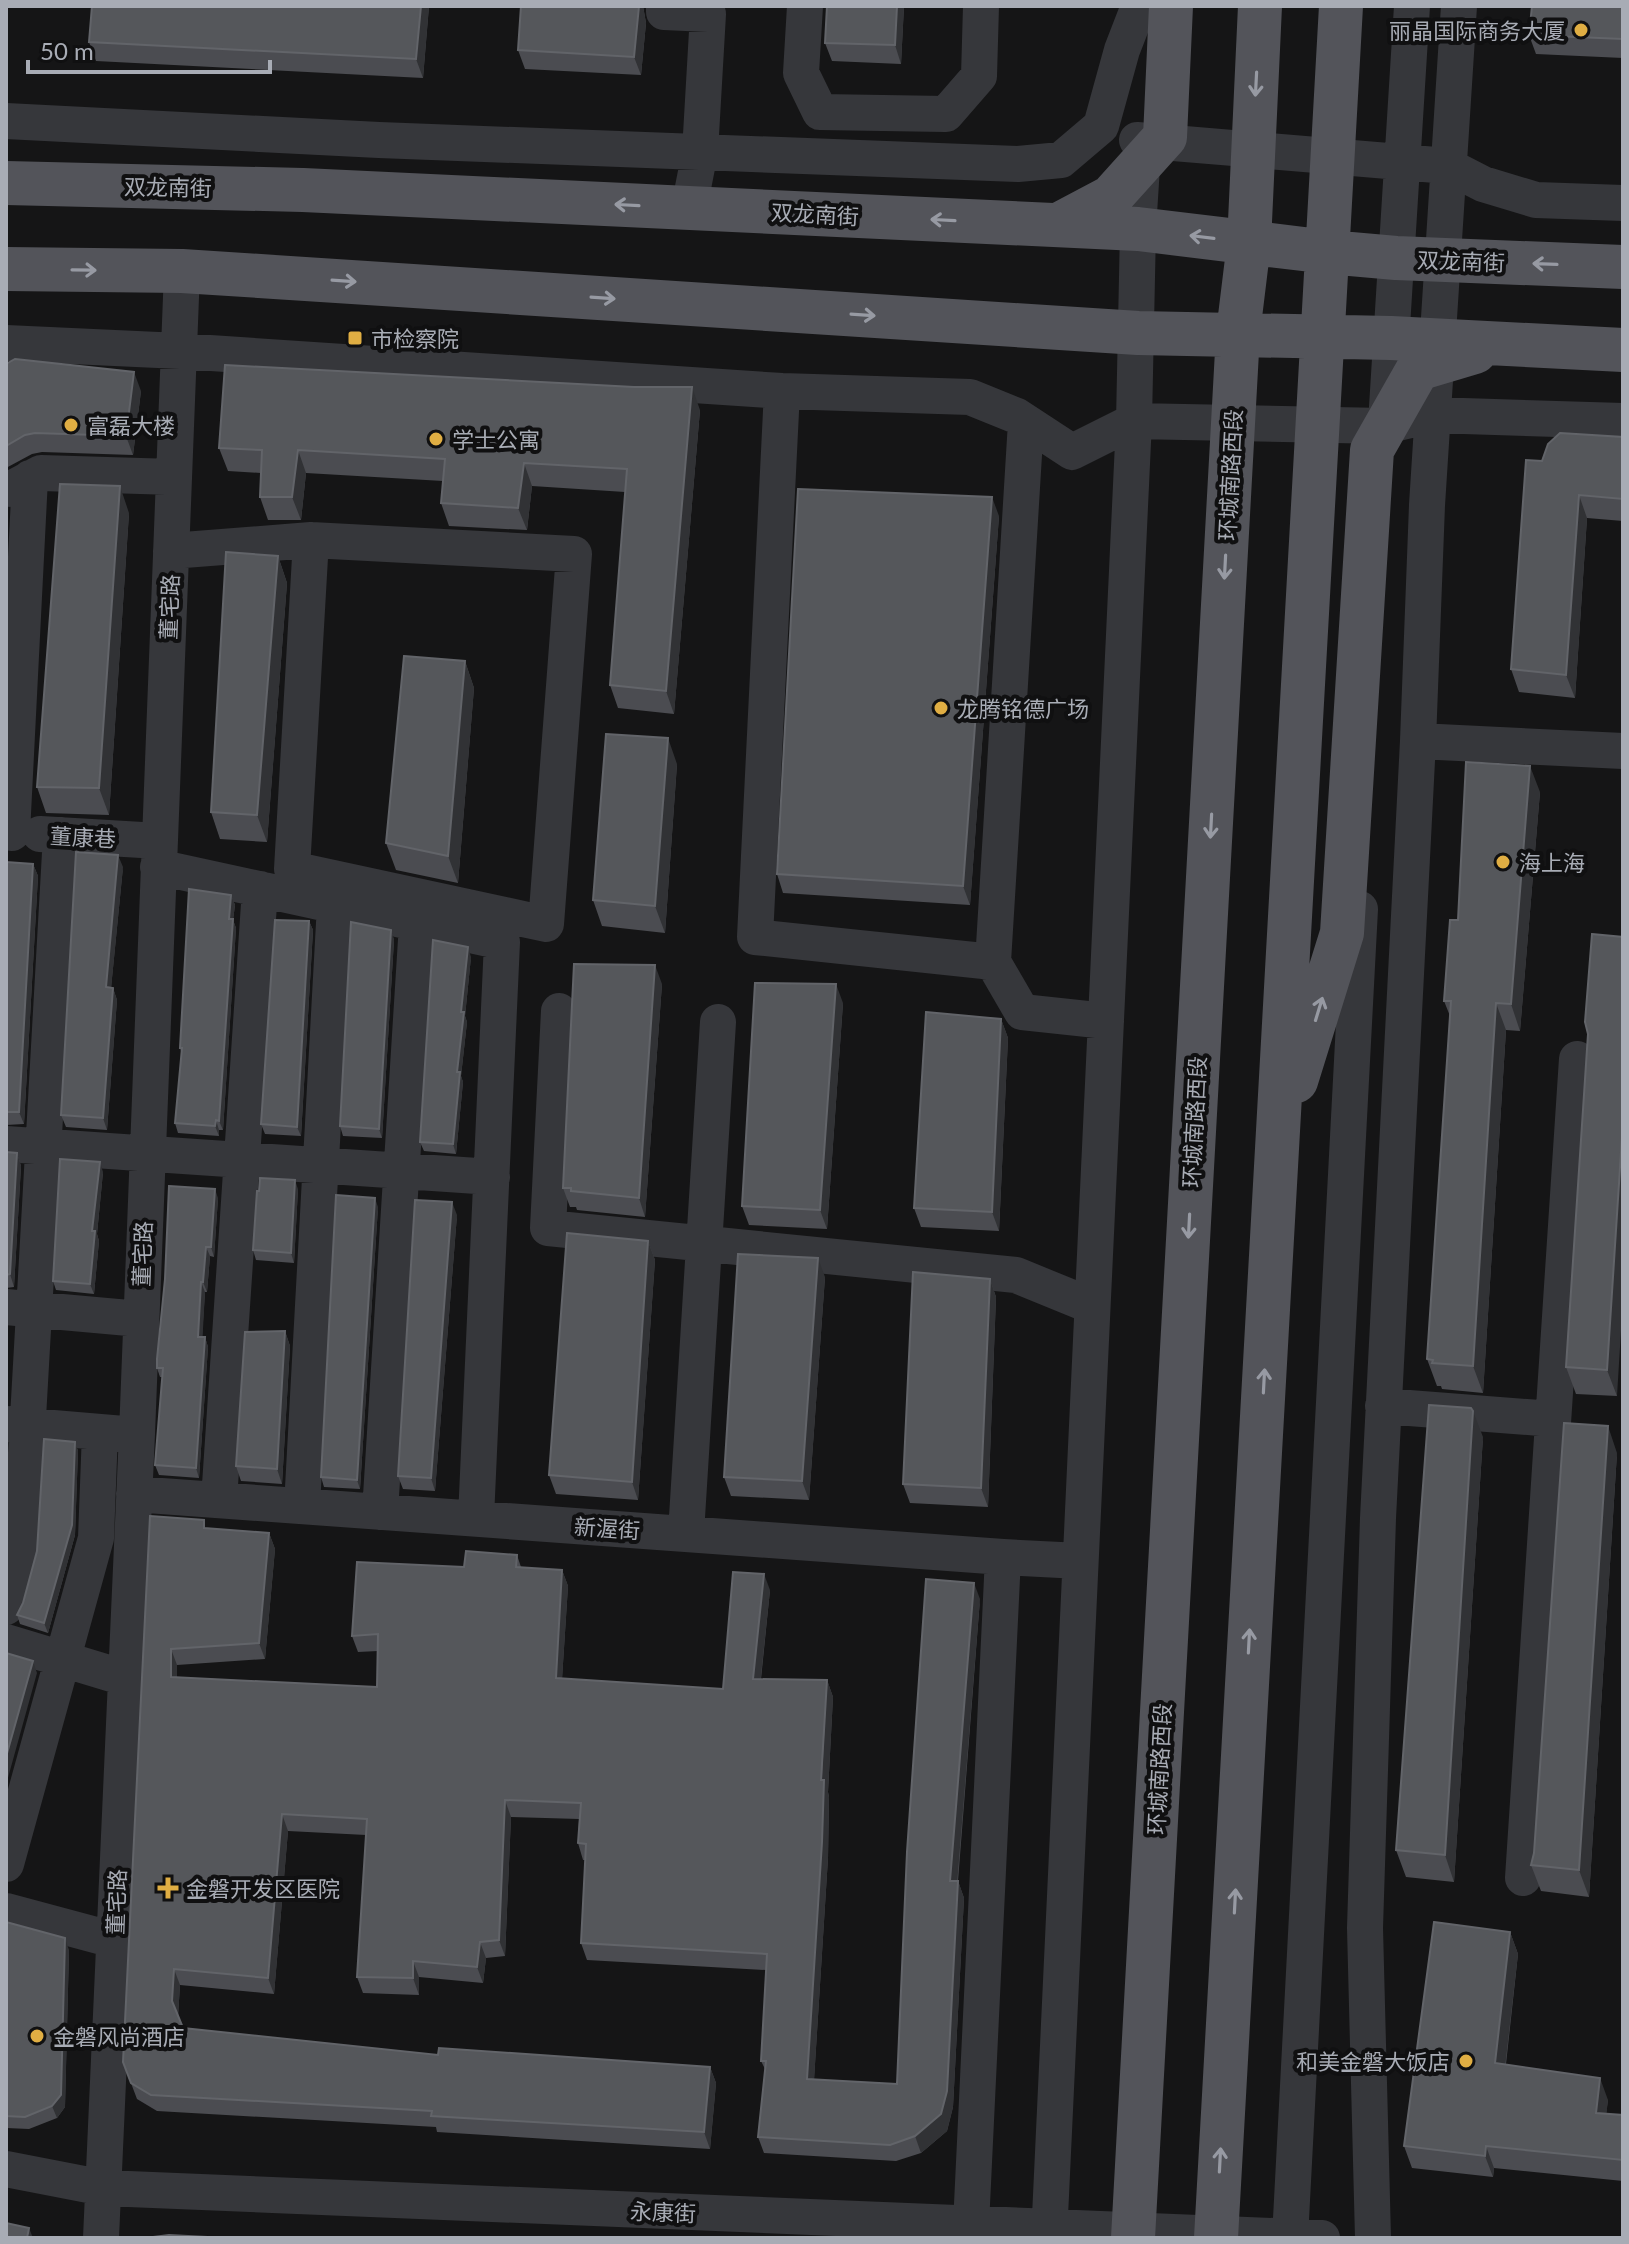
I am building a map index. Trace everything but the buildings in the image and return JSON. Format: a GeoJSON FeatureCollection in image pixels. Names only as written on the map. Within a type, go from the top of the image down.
{"type":"FeatureCollection","features":[{"type":"Feature","properties":{"kind":"main road"},"geometry":{"type":"LineString","coordinates":[[1057,225],[1111,197],[1149,148],[1165,137],[1171,6]]}},
{"type":"Feature","properties":{"kind":"main road","name":"环城南路西段"},"geometry":{"type":"LineString","coordinates":[[1133,2234],[1238,333],[1249,243],[1260,6]]}},
{"type":"Feature","properties":{"kind":"main road"},"geometry":{"type":"LineString","coordinates":[[1216,2236],[1341,6]]}},
{"type":"Feature","properties":{"kind":"main road","name":"双龙南街"},"geometry":{"type":"LineString","coordinates":[[6,183],[303,190],[1138,229],[1396,258],[1623,267]]}},
{"type":"Feature","properties":{"kind":"main road"},"geometry":{"type":"LineString","coordinates":[[6,269],[182,271],[1138,333],[1391,338],[1436,352],[1500,345],[1623,350]]}},
{"type":"Feature","properties":{"kind":"main road"},"geometry":{"type":"LineString","coordinates":[[1278,1136],[1342,933],[1372,450],[1418,369],[1436,352]]}},
{"type":"Feature","properties":{"kind":"street"},"geometry":{"type":"LineString","coordinates":[[664,6],[664,12],[708,14],[700,152],[689,208]]}},
{"type":"Feature","properties":{"kind":"street"},"geometry":{"type":"LineString","coordinates":[[805,6],[801,73],[820,112],[946,114],[979,76],[981,6]]}},
{"type":"Feature","properties":{"kind":"street"},"geometry":{"type":"LineString","coordinates":[[6,121],[379,140],[1018,164],[1061,160],[1101,126],[1122,50],[1139,6]]}},
{"type":"Feature","properties":{"kind":"street"},"geometry":{"type":"LineString","coordinates":[[1049,2233],[1138,333],[1138,229],[1149,148],[1151,6]]}},
{"type":"Feature","properties":{"kind":"street"},"geometry":{"type":"LineString","coordinates":[[1301,2237],[1385,426],[1412,6]]}},
{"type":"Feature","properties":{"kind":"street"},"geometry":{"type":"LineString","coordinates":[[1373,2238],[1365,1928],[1383,1406],[1432,415],[1459,6]]}},
{"type":"Feature","properties":{"kind":"street"},"geometry":{"type":"LineString","coordinates":[[1090,136],[1149,148],[1253,150],[1448,166],[1483,184],[1536,200],[1623,203]]}},
{"type":"Feature","properties":{"kind":"street","name":"董宅路"},"geometry":{"type":"LineString","coordinates":[[101,2238],[137,1434],[182,271]]}},
{"type":"Feature","properties":{"kind":"street"},"geometry":{"type":"LineString","coordinates":[[6,343],[180,351],[782,391],[970,397],[1017,416],[1072,452],[1134,421],[1385,426],[1432,415],[1623,421]]}},
{"type":"Feature","properties":{"kind":"street"},"geometry":{"type":"LineString","coordinates":[[782,391],[755,937],[993,962]]}},
{"type":"Feature","properties":{"kind":"street"},"geometry":{"type":"LineString","coordinates":[[1026,422],[993,962],[1022,1012],[1106,1021]]}},
{"type":"Feature","properties":{"kind":"street"},"geometry":{"type":"LineString","coordinates":[[9,832],[18,485],[41,473],[174,477]]}},
{"type":"Feature","properties":{"kind":"street"},"geometry":{"type":"LineString","coordinates":[[171,551],[311,540],[574,554],[546,924],[292,869],[311,540]]}},
{"type":"Feature","properties":{"kind":"street"},"geometry":{"type":"LineString","coordinates":[[1418,741],[1623,751]]}},
{"type":"Feature","properties":{"kind":"street","name":"董康巷"},"geometry":{"type":"LineString","coordinates":[[9,832],[61,835],[159,854],[260,889],[502,942],[492,1177]]}},
{"type":"Feature","properties":{"kind":"street"},"geometry":{"type":"LineString","coordinates":[[6,1607],[20,1559],[17,1425],[21,1308],[44,1146],[61,835]]}},
{"type":"Feature","properties":{"kind":"street"},"geometry":{"type":"LineString","coordinates":[[219,1500],[260,889]]}},
{"type":"Feature","properties":{"kind":"street"},"geometry":{"type":"LineString","coordinates":[[302,1506],[335,905]]}},
{"type":"Feature","properties":{"kind":"street"},"geometry":{"type":"LineString","coordinates":[[380,1512],[417,924]]}},
{"type":"Feature","properties":{"kind":"street"},"geometry":{"type":"LineString","coordinates":[[559,1011],[548,1228],[1016,1275],[1092,1306]]}},
{"type":"Feature","properties":{"kind":"street"},"geometry":{"type":"LineString","coordinates":[[686,1533],[718,1022]]}},
{"type":"Feature","properties":{"kind":"street"},"geometry":{"type":"LineString","coordinates":[[1523,1878],[1577,1059]]}},
{"type":"Feature","properties":{"kind":"street"},"geometry":{"type":"LineString","coordinates":[[6,1144],[492,1177],[476,1518]]}},
{"type":"Feature","properties":{"kind":"street"},"geometry":{"type":"LineString","coordinates":[[21,1308],[140,1319]]}},
{"type":"Feature","properties":{"kind":"street"},"geometry":{"type":"LineString","coordinates":[[1383,1406],[1553,1419]]}},
{"type":"Feature","properties":{"kind":"street"},"geometry":{"type":"LineString","coordinates":[[17,1425],[137,1434]]}},
{"type":"Feature","properties":{"kind":"street"},"geometry":{"type":"LineString","coordinates":[[6,1864],[17,1782],[62,1659],[96,1538],[100,1432]]}},
{"type":"Feature","properties":{"kind":"street","name":"新渥街"},"geometry":{"type":"LineString","coordinates":[[134,1494],[1080,1561]]}},
{"type":"Feature","properties":{"kind":"street"},"geometry":{"type":"LineString","coordinates":[[971,2225],[1003,1557]]}},
{"type":"Feature","properties":{"kind":"street"},"geometry":{"type":"LineString","coordinates":[[6,1642],[125,1678]]}},
{"type":"Feature","properties":{"kind":"street"},"geometry":{"type":"LineString","coordinates":[[6,1911],[114,1940]]}},
{"type":"Feature","properties":{"kind":"street","name":"永康街"},"geometry":{"type":"LineString","coordinates":[[6,2169],[104,2188],[971,2225],[1049,2233],[1301,2237]]}},
{"type":"Feature","properties":{"kind":"place","name":"丽晶国际商务大厦"},"geometry":{"type":"Point","coordinates":[1581,30]}},
{"type":"Feature","properties":{"kind":"place","name":"市检察院"},"geometry":{"type":"Point","coordinates":[355,338]}},
{"type":"Feature","properties":{"kind":"place","name":"富磊大楼"},"geometry":{"type":"Point","coordinates":[71,425]}},
{"type":"Feature","properties":{"kind":"place","name":"学士公寓"},"geometry":{"type":"Point","coordinates":[436,439]}},
{"type":"Feature","properties":{"kind":"place","name":"龙腾铭德广场"},"geometry":{"type":"Point","coordinates":[941,708]}},
{"type":"Feature","properties":{"kind":"place","name":"海上海"},"geometry":{"type":"Point","coordinates":[1503,862]}},
{"type":"Feature","properties":{"kind":"place","name":"金磐开发区医院"},"geometry":{"type":"Point","coordinates":[168,1888]}},
{"type":"Feature","properties":{"kind":"place","name":"金磐风尚酒店"},"geometry":{"type":"Point","coordinates":[37,2036]}},
{"type":"Feature","properties":{"kind":"place","name":"和美金磐大饭店"},"geometry":{"type":"Point","coordinates":[1466,2061]}}]}
